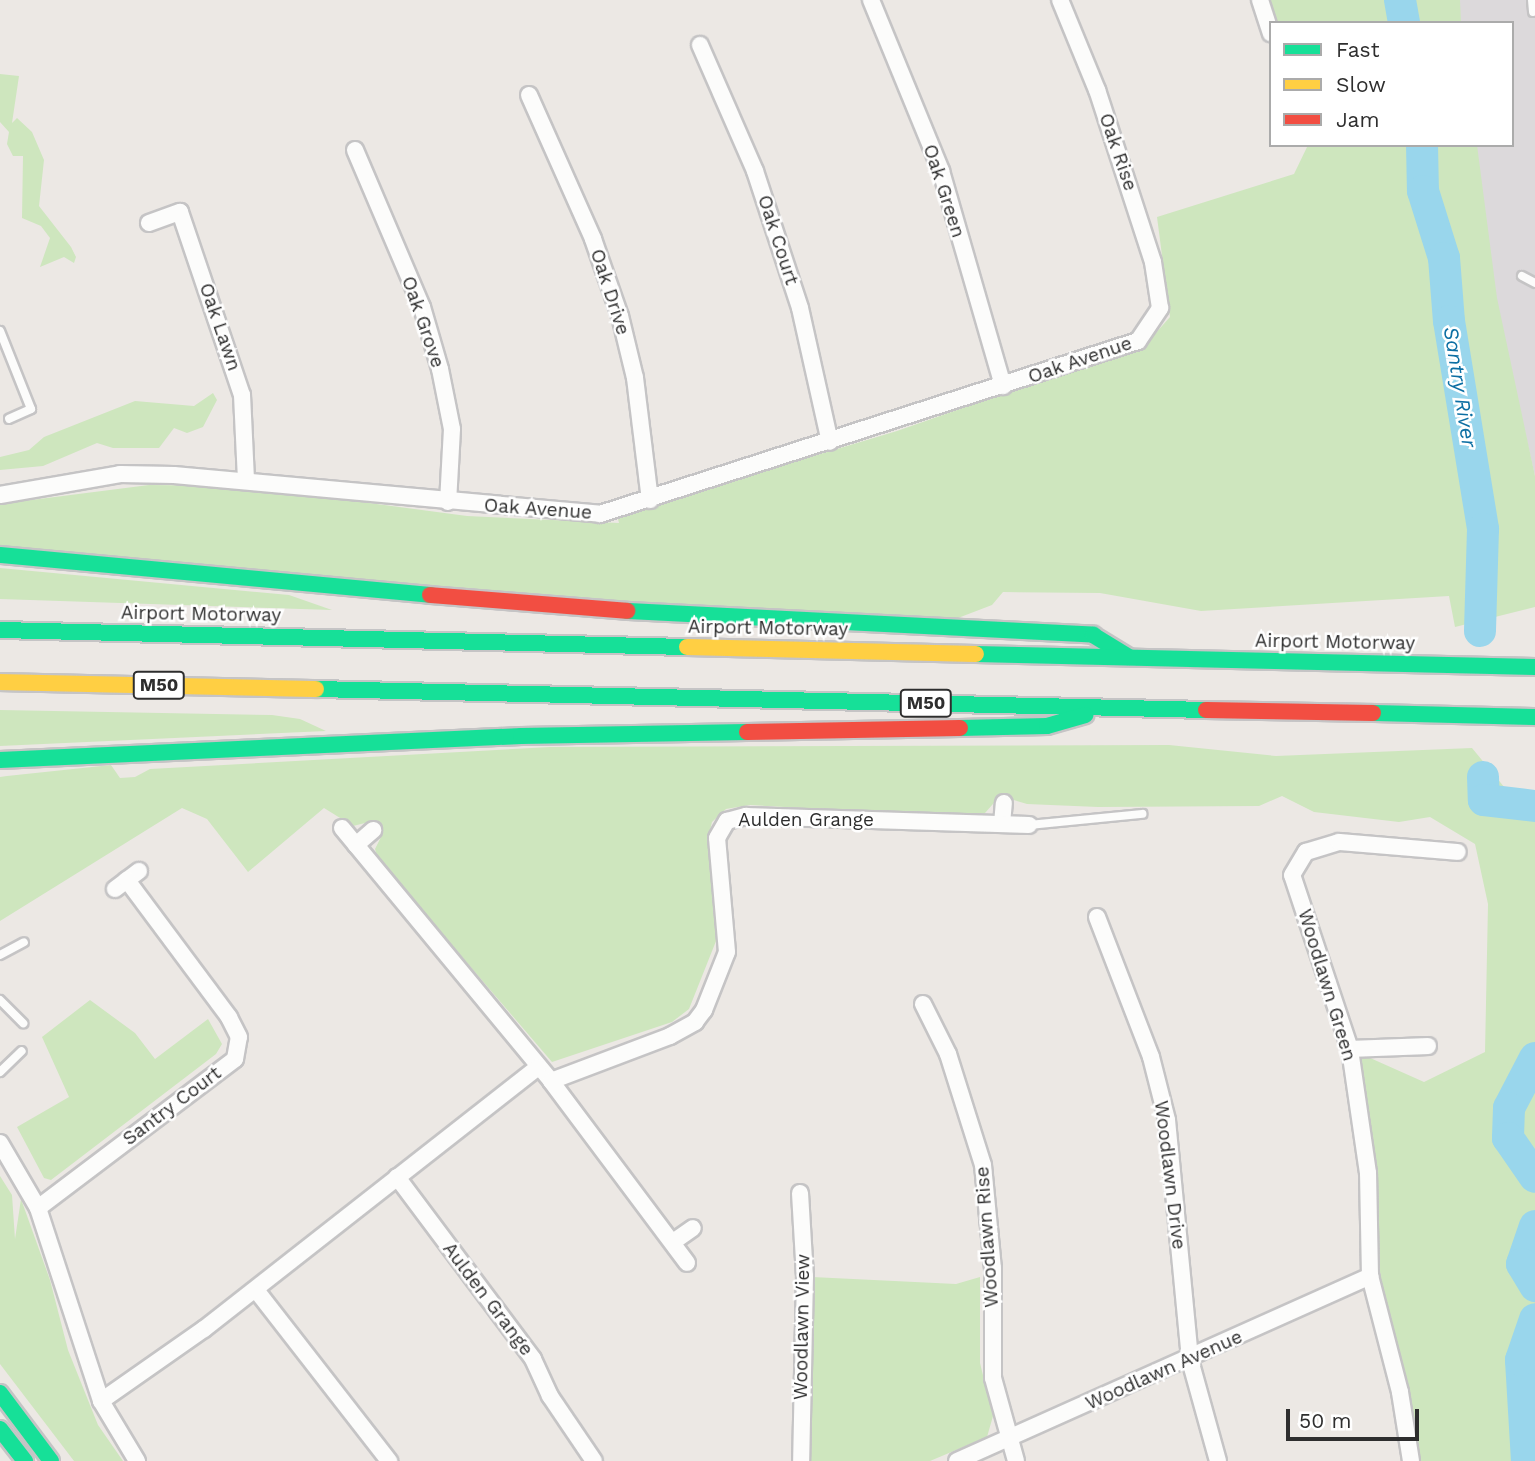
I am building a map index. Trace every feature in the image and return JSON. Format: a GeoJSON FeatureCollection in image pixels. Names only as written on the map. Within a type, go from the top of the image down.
{"type":"FeatureCollection","features":[{"type":"Feature","properties":{"kind":"main road"},"geometry":{"type":"LineString","coordinates":[[0,555],[569,608],[1093,635],[1131,658]]}},
{"type":"Feature","properties":{"kind":"main road","name":"Airport Motorway"},"geometry":{"type":"LineString","coordinates":[[0,630],[1535,667]]}},
{"type":"Feature","properties":{"kind":"main road","name":"M50"},"geometry":{"type":"LineString","coordinates":[[0,682],[1535,718]]}},
{"type":"Feature","properties":{"kind":"main road"},"geometry":{"type":"LineString","coordinates":[[0,760],[521,736],[1047,726],[1112,708]]}},
{"type":"Feature","properties":{"kind":"main road"},"geometry":{"type":"LineString","coordinates":[[0,1393],[51,1461]]}},
{"type":"Feature","properties":{"kind":"main road"},"geometry":{"type":"LineString","coordinates":[[0,1429],[24,1461]]}},
{"type":"Feature","properties":{"kind":"street","name":"Oak Green"},"geometry":{"type":"LineString","coordinates":[[871,0],[941,171],[1003,386]]}},
{"type":"Feature","properties":{"kind":"street","name":"Oak Rise"},"geometry":{"type":"LineString","coordinates":[[1060,0],[1097,90],[1143,225],[1160,308]]}},
{"type":"Feature","properties":{"kind":"street"},"geometry":{"type":"LineString","coordinates":[[1260,0],[1269,27]]}},
{"type":"Feature","properties":{"kind":"street","name":"Oak Court"},"geometry":{"type":"LineString","coordinates":[[700,45],[755,171],[800,308],[830,442]]}},
{"type":"Feature","properties":{"kind":"street","name":"Oak Drive"},"geometry":{"type":"LineString","coordinates":[[529,95],[593,239],[621,316],[635,378],[650,500]]}},
{"type":"Feature","properties":{"kind":"street","name":"Oak Grove"},"geometry":{"type":"LineString","coordinates":[[355,150],[422,307],[440,369],[452,429],[448,502]]}},
{"type":"Feature","properties":{"kind":"street","name":"Oak Lawn"},"geometry":{"type":"LineString","coordinates":[[149,223],[180,212],[242,395],[247,479]]}},
{"type":"Feature","properties":{"kind":"street","name":"Oak Avenue"},"geometry":{"type":"LineString","coordinates":[[0,495],[120,474],[247,479],[448,502],[600,514],[1138,341],[1160,308]]}},
{"type":"Feature","properties":{"kind":"street"},"geometry":{"type":"LineString","coordinates":[[1002,824],[1004,803]]}},
{"type":"Feature","properties":{"kind":"street","name":"Aulden Grange"},"geometry":{"type":"LineString","coordinates":[[551,1081],[670,1036],[695,1022],[704,1010],[727,952],[717,838],[727,821],[746,816],[1029,824]]}},
{"type":"Feature","properties":{"kind":"street"},"geometry":{"type":"LineString","coordinates":[[342,828],[551,1081],[687,1263]]}},
{"type":"Feature","properties":{"kind":"street"},"geometry":{"type":"LineString","coordinates":[[356,845],[373,830]]}},
{"type":"Feature","properties":{"kind":"street","name":"Woodlawn Green"},"geometry":{"type":"LineString","coordinates":[[1411,1461],[1401,1392],[1370,1276],[1368,1174],[1350,1049],[1292,875],[1306,852],[1339,842],[1458,852]]}},
{"type":"Feature","properties":{"kind":"street","name":"Santry Court"},"geometry":{"type":"LineString","coordinates":[[38,1208],[235,1059],[239,1037],[229,1017],[127,880]]}},
{"type":"Feature","properties":{"kind":"street","name":"Woodlawn Drive"},"geometry":{"type":"LineString","coordinates":[[1097,917],[1151,1057],[1167,1121],[1190,1360],[1218,1461]]}},
{"type":"Feature","properties":{"kind":"street","name":"Woodlawn Rise"},"geometry":{"type":"LineString","coordinates":[[923,1003],[948,1054],[983,1165],[993,1268],[993,1378],[1016,1461]]}},
{"type":"Feature","properties":{"kind":"street"},"geometry":{"type":"LineString","coordinates":[[1350,1049],[1428,1046]]}},
{"type":"Feature","properties":{"kind":"street"},"geometry":{"type":"LineString","coordinates":[[101,1401],[120,1392],[256,1290],[538,1067]]}},
{"type":"Feature","properties":{"kind":"street"},"geometry":{"type":"LineString","coordinates":[[0,1143],[38,1208],[101,1401],[137,1461]]}},
{"type":"Feature","properties":{"kind":"street","name":"Aulden Grange"},"geometry":{"type":"LineString","coordinates":[[397,1177],[533,1359],[550,1396],[594,1461]]}},
{"type":"Feature","properties":{"kind":"street","name":"Woodlawn View"},"geometry":{"type":"LineString","coordinates":[[800,1193],[805,1276],[802,1461]]}},
{"type":"Feature","properties":{"kind":"street"},"geometry":{"type":"LineString","coordinates":[[673,1242],[693,1228]]}},
{"type":"Feature","properties":{"kind":"street","name":"Woodlawn Avenue"},"geometry":{"type":"LineString","coordinates":[[957,1461],[1190,1360],[1370,1276]]}},
{"type":"Feature","properties":{"kind":"street"},"geometry":{"type":"LineString","coordinates":[[256,1290],[389,1461]]}},
{"type":"Feature","properties":{"kind":"lane"},"geometry":{"type":"LineString","coordinates":[[1532,0],[1533,12]]}},
{"type":"Feature","properties":{"kind":"lane"},"geometry":{"type":"LineString","coordinates":[[1522,276],[1535,283]]}},
{"type":"Feature","properties":{"kind":"lane"},"geometry":{"type":"LineString","coordinates":[[0,331],[31,409],[9,419]]}},
{"type":"Feature","properties":{"kind":"lane"},"geometry":{"type":"LineString","coordinates":[[1029,824],[1142,814]]}},
{"type":"Feature","properties":{"kind":"lane"},"geometry":{"type":"LineString","coordinates":[[0,955],[24,942]]}},
{"type":"Feature","properties":{"kind":"lane"},"geometry":{"type":"LineString","coordinates":[[0,1000],[23,1023]]}},
{"type":"Feature","properties":{"kind":"lane"},"geometry":{"type":"LineString","coordinates":[[0,1072],[22,1051]]}},
{"type":"Feature","properties":{"kind":"shaded area"},"geometry":{"type":"Polygon","coordinates":[[[1425,0],[1535,0],[1535,476],[1460,147],[1514,147],[1514,21],[1430,21],[1425,0]]]}},
{"type":"Feature","properties":{"kind":"green space"},"geometry":{"type":"Polygon","coordinates":[[[1267,0],[1460,0],[1461,21],[1273,21],[1267,0]]]}},
{"type":"Feature","properties":{"kind":"green space"},"geometry":{"type":"Polygon","coordinates":[[[0,74],[19,76],[12,123],[17,118],[32,132],[44,160],[39,206],[71,247],[76,257],[74,263],[64,257],[40,267],[50,238],[41,226],[22,218],[23,156],[13,156],[7,144],[9,132],[0,122],[0,74]]]}},
{"type":"Feature","properties":{"kind":"green space"},"geometry":{"type":"Polygon","coordinates":[[[1307,147],[1477,147],[1497,298],[1535,476],[1535,607],[1455,627],[1449,596],[1201,611],[1100,593],[1003,592],[992,605],[958,618],[616,603],[0,548],[0,504],[149,485],[241,486],[467,516],[619,523],[617,515],[897,431],[1146,344],[1170,317],[1157,217],[1294,174],[1307,147]]]}},
{"type":"Feature","properties":{"kind":"green space"},"geometry":{"type":"Polygon","coordinates":[[[213,393],[217,400],[203,427],[187,433],[174,428],[159,448],[113,448],[97,443],[43,466],[0,470],[0,457],[29,450],[44,437],[135,401],[194,406],[213,393]]]}},
{"type":"Feature","properties":{"kind":"green space"},"geometry":{"type":"Polygon","coordinates":[[[0,568],[289,595],[332,610],[0,599],[0,568]]]}},
{"type":"Feature","properties":{"kind":"green space"},"geometry":{"type":"Polygon","coordinates":[[[0,710],[272,715],[300,719],[326,731],[0,746],[0,710]]]}},
{"type":"Feature","properties":{"kind":"green space"},"geometry":{"type":"Polygon","coordinates":[[[1169,745],[1276,756],[1472,748],[1505,788],[1535,791],[1535,1461],[1419,1461],[1381,1279],[1350,1049],[1424,1082],[1485,1052],[1488,904],[1475,844],[1430,817],[1399,822],[1314,812],[1282,796],[1259,806],[1098,807],[1027,804],[1000,796],[985,813],[947,816],[750,805],[726,809],[712,822],[708,839],[720,931],[689,1009],[672,1022],[552,1062],[378,859],[375,849],[381,837],[369,822],[353,826],[324,808],[248,872],[207,819],[182,808],[0,921],[0,777],[111,765],[120,778],[135,777],[150,769],[550,747],[1169,745]]]}},
{"type":"Feature","properties":{"kind":"green space"},"geometry":{"type":"Polygon","coordinates":[[[90,1000],[135,1033],[155,1059],[208,1019],[222,1044],[216,1054],[51,1180],[44,1178],[17,1127],[69,1097],[42,1037],[90,1000]]]}},
{"type":"Feature","properties":{"kind":"green space"},"geometry":{"type":"Polygon","coordinates":[[[0,1176],[12,1195],[15,1239],[21,1199],[50,1280],[68,1350],[98,1425],[123,1461],[74,1461],[0,1364],[0,1176]]]}},
{"type":"Feature","properties":{"kind":"green space"},"geometry":{"type":"Polygon","coordinates":[[[812,1277],[956,1284],[980,1277],[980,1363],[993,1416],[987,1437],[930,1461],[809,1461],[812,1277]]]}},
{"type":"Feature","properties":{"kind":"waterway","name":"Santry River"},"geometry":{"type":"LineString","coordinates":[[1400,0],[1404,21]]}},
{"type":"Feature","properties":{"kind":"waterway","name":"Santry River"},"geometry":{"type":"LineString","coordinates":[[1422,147],[1423,191],[1444,258],[1449,321],[1483,529],[1480,631]]}},
{"type":"Feature","properties":{"kind":"waterway","name":"Santry River"},"geometry":{"type":"LineString","coordinates":[[1483,777],[1484,800],[1535,806]]}},
{"type":"Feature","properties":{"kind":"waterway","name":"Santry River"},"geometry":{"type":"LineString","coordinates":[[1535,1058],[1509,1108],[1508,1138],[1535,1177]]}},
{"type":"Feature","properties":{"kind":"waterway","name":"Santry River"},"geometry":{"type":"LineString","coordinates":[[1535,1226],[1522,1264],[1535,1286]]}},
{"type":"Feature","properties":{"kind":"waterway","name":"Santry River"},"geometry":{"type":"LineString","coordinates":[[1527,1461],[1521,1360],[1535,1319]]}},
{"type":"Feature","properties":{"kind":"traffic: fast"},"geometry":{"type":"LineString","coordinates":[[0,555],[430,595]]}},
{"type":"Feature","properties":{"kind":"traffic: fast"},"geometry":{"type":"LineString","coordinates":[[627,611],[1093,635],[1129,657]]}},
{"type":"Feature","properties":{"kind":"traffic: fast"},"geometry":{"type":"LineString","coordinates":[[0,630],[687,647]]}},
{"type":"Feature","properties":{"kind":"traffic: fast"},"geometry":{"type":"LineString","coordinates":[[976,654],[1535,667]]}},
{"type":"Feature","properties":{"kind":"traffic: fast"},"geometry":{"type":"LineString","coordinates":[[316,689],[1206,710]]}},
{"type":"Feature","properties":{"kind":"traffic: fast"},"geometry":{"type":"LineString","coordinates":[[1373,713],[1535,717]]}},
{"type":"Feature","properties":{"kind":"traffic: fast"},"geometry":{"type":"LineString","coordinates":[[960,728],[1047,726],[1085,715]]}},
{"type":"Feature","properties":{"kind":"traffic: fast"},"geometry":{"type":"LineString","coordinates":[[0,760],[521,736],[747,732]]}},
{"type":"Feature","properties":{"kind":"traffic: fast"},"geometry":{"type":"LineString","coordinates":[[0,1393],[51,1461]]}},
{"type":"Feature","properties":{"kind":"traffic: fast"},"geometry":{"type":"LineString","coordinates":[[0,1429],[25,1461]]}},
{"type":"Feature","properties":{"kind":"traffic: slow"},"geometry":{"type":"LineString","coordinates":[[687,647],[976,654]]}},
{"type":"Feature","properties":{"kind":"traffic: slow"},"geometry":{"type":"LineString","coordinates":[[0,682],[316,689]]}},
{"type":"Feature","properties":{"kind":"traffic: jam"},"geometry":{"type":"LineString","coordinates":[[430,595],[627,611]]}},
{"type":"Feature","properties":{"kind":"traffic: jam"},"geometry":{"type":"LineString","coordinates":[[1206,710],[1373,713]]}},
{"type":"Feature","properties":{"kind":"traffic: jam"},"geometry":{"type":"LineString","coordinates":[[747,732],[960,728]]}}]}
